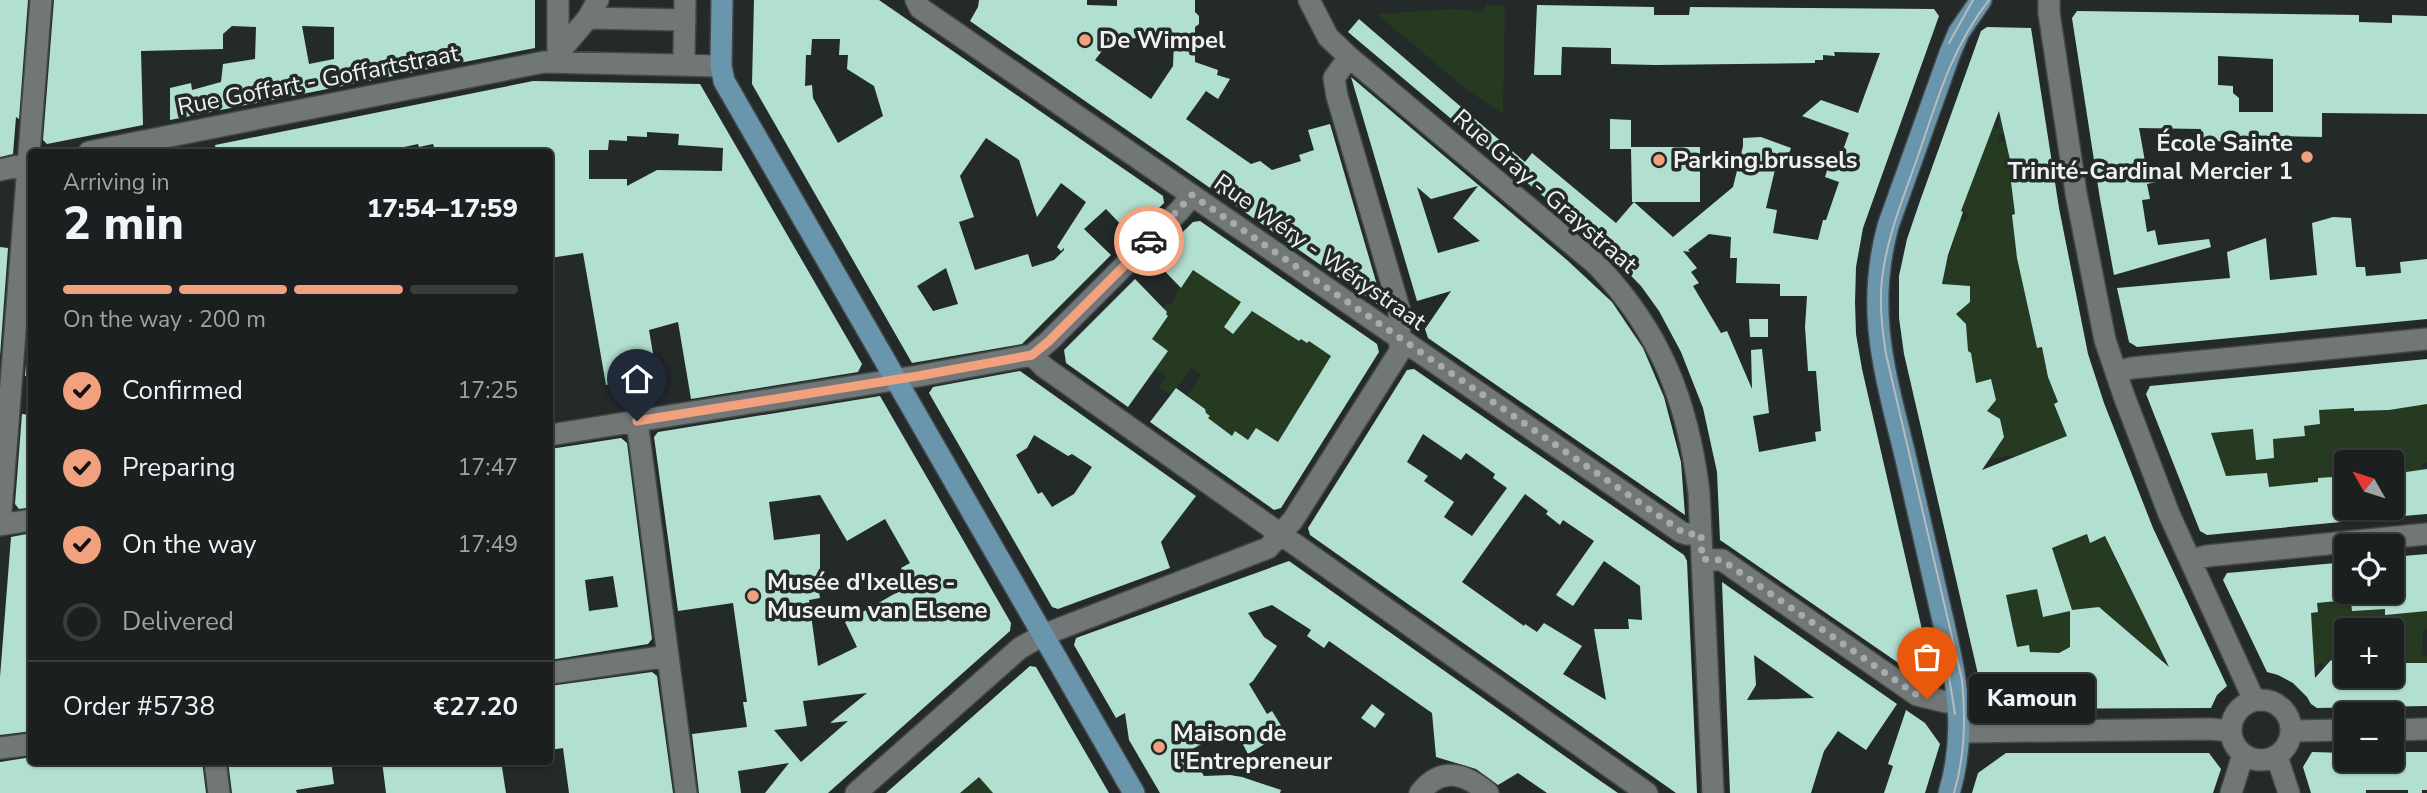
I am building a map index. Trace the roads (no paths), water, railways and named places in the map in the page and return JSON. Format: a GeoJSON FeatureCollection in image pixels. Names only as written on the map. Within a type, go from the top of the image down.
{"type":"FeatureCollection","features":[{"type":"Feature","properties":{"kind":"main road"},"geometry":{"type":"LineString","coordinates":[[722,0],[721,66],[724,81],[1134,793]]}},
{"type":"Feature","properties":{"kind":"main road"},"geometry":{"type":"LineString","coordinates":[[1949,793],[1956,767],[1960,732],[1959,702],[1882,355],[1877,303],[1880,261],[1888,226],[1950,53],[1959,32],[1980,0]]}},
{"type":"Feature","properties":{"kind":"street"},"geometry":{"type":"LineString","coordinates":[[31,149],[41,0]]}},
{"type":"Feature","properties":{"kind":"street"},"geometry":{"type":"LineString","coordinates":[[558,0],[560,56]]}},
{"type":"Feature","properties":{"kind":"street","name":"Rue Wéry - Wérystraat"},"geometry":{"type":"LineString","coordinates":[[916,0],[920,8],[1681,531],[1701,534]]}},
{"type":"Feature","properties":{"kind":"street","name":"Rue Gray - Graystraat"},"geometry":{"type":"LineString","coordinates":[[1309,0],[1328,37],[1349,57],[1597,265],[1638,313],[1656,343],[1686,417],[1698,480],[1713,793]]}},
{"type":"Feature","properties":{"kind":"street"},"geometry":{"type":"LineString","coordinates":[[2049,0],[2076,193],[2105,340],[2169,514],[2254,700]]}},
{"type":"Feature","properties":{"kind":"street"},"geometry":{"type":"LineString","coordinates":[[560,56],[593,9],[687,4],[684,57]]}},
{"type":"Feature","properties":{"kind":"street","name":"Rue Goffart - Goffartstraat"},"geometry":{"type":"LineString","coordinates":[[104,149],[544,62],[560,56],[721,66]]}},
{"type":"Feature","properties":{"kind":"street"},"geometry":{"type":"LineString","coordinates":[[856,793],[1020,648],[1043,635],[1268,548],[1293,520],[1400,351],[1399,308],[1337,96],[1334,78],[1349,57]]}},
{"type":"Feature","properties":{"kind":"street"},"geometry":{"type":"LineString","coordinates":[[0,170],[28,164]]}},
{"type":"Feature","properties":{"kind":"street"},"geometry":{"type":"LineString","coordinates":[[28,188],[0,525],[28,521]]}},
{"type":"Feature","properties":{"kind":"street"},"geometry":{"type":"LineString","coordinates":[[553,435],[1032,355],[1152,238],[1192,195]]}},
{"type":"Feature","properties":{"kind":"street"},"geometry":{"type":"LineString","coordinates":[[2116,372],[2427,339]]}},
{"type":"Feature","properties":{"kind":"street"},"geometry":{"type":"LineString","coordinates":[[1032,355],[1044,367],[1647,793]]}},
{"type":"Feature","properties":{"kind":"street"},"geometry":{"type":"LineString","coordinates":[[637,421],[686,793]]}},
{"type":"Feature","properties":{"kind":"street"},"geometry":{"type":"LineString","coordinates":[[2191,560],[2207,556],[2427,534]]}},
{"type":"Feature","properties":{"kind":"street"},"geometry":{"type":"LineString","coordinates":[[1702,559],[1722,560],[1917,695],[1946,702],[1959,702]]}},
{"type":"Feature","properties":{"kind":"street"},"geometry":{"type":"LineString","coordinates":[[553,673],[668,656]]}},
{"type":"Feature","properties":{"kind":"street"},"geometry":{"type":"LineString","coordinates":[[2254,700],[2268,701],[2281,707],[2289,718],[2292,730],[2287,746],[2277,757],[2260,761],[2243,755],[2234,745],[2231,731],[2237,712],[2254,700]]}},
{"type":"Feature","properties":{"kind":"street"},"geometry":{"type":"LineString","coordinates":[[2404,730],[2427,729]]}},
{"type":"Feature","properties":{"kind":"street"},"geometry":{"type":"LineString","coordinates":[[2292,730],[2334,730]]}},
{"type":"Feature","properties":{"kind":"street"},"geometry":{"type":"LineString","coordinates":[[1960,732],[2231,731]]}},
{"type":"Feature","properties":{"kind":"street"},"geometry":{"type":"LineString","coordinates":[[0,748],[28,744]]}},
{"type":"Feature","properties":{"kind":"street"},"geometry":{"type":"LineString","coordinates":[[2231,793],[2243,755]]}},
{"type":"Feature","properties":{"kind":"street"},"geometry":{"type":"LineString","coordinates":[[2277,757],[2289,793]]}},
{"type":"Feature","properties":{"kind":"street"},"geometry":{"type":"LineString","coordinates":[[216,765],[219,793]]}},
{"type":"Feature","properties":{"kind":"street"},"geometry":{"type":"LineString","coordinates":[[1420,793],[1427,784],[1443,775],[1472,779],[1488,793]]}},
{"type":"Feature","properties":{"kind":"tram line"},"geometry":{"type":"LineString","coordinates":[[1949,43],[1973,0]]}},
{"type":"Feature","properties":{"kind":"tram line"},"geometry":{"type":"LineString","coordinates":[[1954,793],[1964,737],[1962,680],[1886,354],[1881,317],[1881,288],[1892,232],[1939,94],[1965,37],[1989,0]]}},
{"type":"Feature","properties":{"kind":"tram line"},"geometry":{"type":"LineString","coordinates":[[1945,652],[1955,714]]}},
{"type":"Feature","properties":{"kind":"place","name":"De Wimpel"},"geometry":{"type":"Point","coordinates":[1085,40]}},
{"type":"Feature","properties":{"kind":"place","name":"École Sainte Trinité-Cardinal Mercier 1"},"geometry":{"type":"Point","coordinates":[2307,157]}},
{"type":"Feature","properties":{"kind":"place","name":"Parking.brussels"},"geometry":{"type":"Point","coordinates":[1659,160]}},
{"type":"Feature","properties":{"kind":"place","name":"Musée d'Ixelles - Museum van Elsene"},"geometry":{"type":"Point","coordinates":[753,596]}},
{"type":"Feature","properties":{"kind":"place","name":"Kamoun"},"geometry":{"type":"Point","coordinates":[1927,699]}},
{"type":"Feature","properties":{"kind":"place","name":"Maison de l'Entrepreneur"},"geometry":{"type":"Point","coordinates":[1159,747]}}]}
